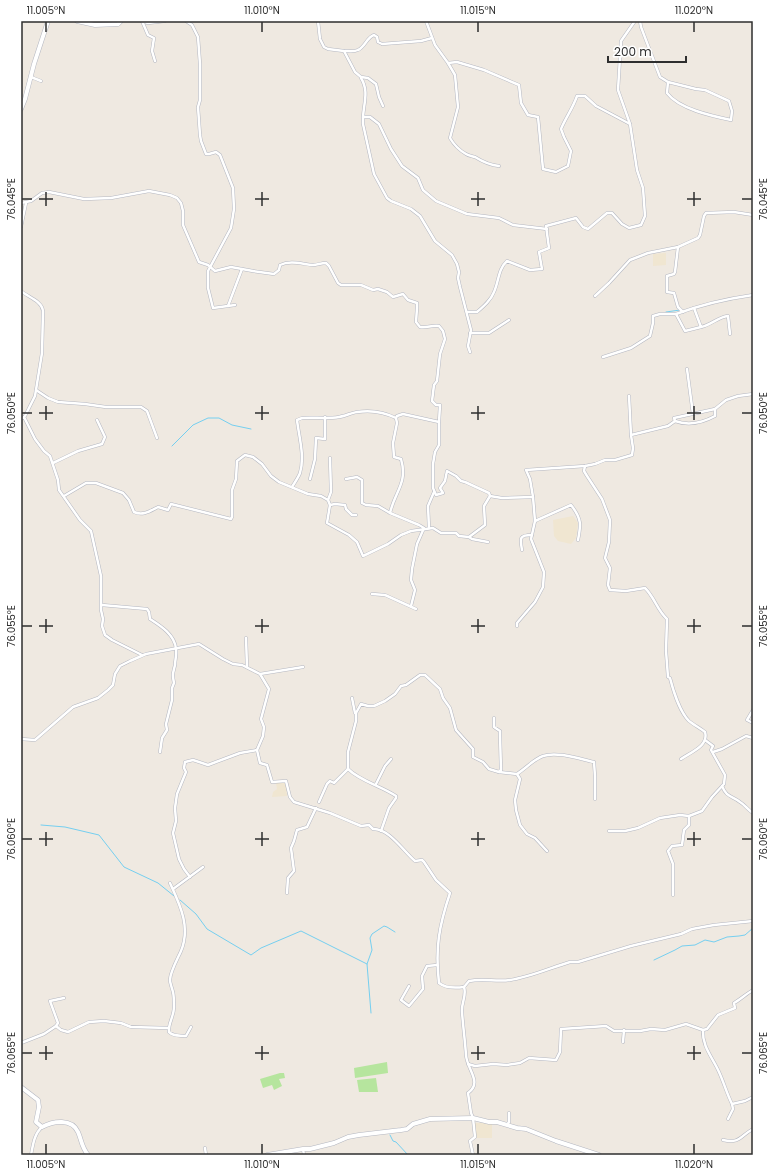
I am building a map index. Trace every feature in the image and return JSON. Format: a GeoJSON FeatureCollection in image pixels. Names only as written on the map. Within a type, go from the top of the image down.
{"type":"FeatureCollection","features":[{"type":"Feature","properties":{"kind":"street"},"geometry":{"type":"LineString","coordinates":[[21,109],[26,99],[48,21]]}},
{"type":"Feature","properties":{"kind":"street"},"geometry":{"type":"LineString","coordinates":[[76,21],[95,25],[107,25],[118,24],[120,21]]}},
{"type":"Feature","properties":{"kind":"street"},"geometry":{"type":"LineString","coordinates":[[142,21],[148,23],[165,21]]}},
{"type":"Feature","properties":{"kind":"street"},"geometry":{"type":"LineString","coordinates":[[142,21],[148,35],[154,38],[152,51],[155,62]]}},
{"type":"Feature","properties":{"kind":"street"},"geometry":{"type":"LineString","coordinates":[[186,21],[192,25],[198,37],[200,64],[200,100],[198,116],[201,141],[206,154],[216,152],[220,155],[233,188],[234,209],[231,228],[208,271],[208,288],[213,308],[235,305]]}},
{"type":"Feature","properties":{"kind":"street"},"geometry":{"type":"LineString","coordinates":[[318,21],[320,39],[324,47],[328,49],[344,51],[359,50],[370,37],[374,35],[379,43],[388,44],[421,41],[432,38]]}},
{"type":"Feature","properties":{"kind":"street"},"geometry":{"type":"LineString","coordinates":[[426,21],[435,45],[455,75],[458,107],[450,138],[452,142],[467,155],[473,156],[490,165],[499,166]]}},
{"type":"Feature","properties":{"kind":"street"},"geometry":{"type":"LineString","coordinates":[[467,312],[477,312],[485,305],[494,292],[501,266],[507,261],[530,270],[542,269],[538,252],[549,248],[546,226],[576,218],[582,227],[588,229],[607,212],[612,212],[622,224],[629,228],[641,225],[645,216],[643,188],[637,170],[630,124],[618,90],[621,41],[635,21]]}},
{"type":"Feature","properties":{"kind":"street"},"geometry":{"type":"LineString","coordinates":[[640,21],[660,76],[668,82],[705,90],[729,101],[732,111],[731,120],[704,114],[672,100],[667,93],[668,82]]}},
{"type":"Feature","properties":{"kind":"street"},"geometry":{"type":"LineString","coordinates":[[344,51],[355,72],[361,77],[366,86],[363,124],[368,151],[376,180],[387,198],[411,209],[420,216],[435,241],[452,255],[456,264],[471,330],[468,346],[470,352]]}},
{"type":"Feature","properties":{"kind":"street"},"geometry":{"type":"LineString","coordinates":[[448,63],[457,62],[474,67],[506,78],[519,85],[521,103],[528,114],[538,117],[544,169],[556,172],[568,166],[571,151],[561,129],[577,96],[585,96],[596,106],[630,124]]}},
{"type":"Feature","properties":{"kind":"street"},"geometry":{"type":"LineString","coordinates":[[31,77],[41,80]]}},
{"type":"Feature","properties":{"kind":"street"},"geometry":{"type":"LineString","coordinates":[[361,77],[368,78],[376,84],[383,106]]}},
{"type":"Feature","properties":{"kind":"street"},"geometry":{"type":"LineString","coordinates":[[363,117],[370,117],[379,124],[390,149],[402,166],[418,178],[423,190],[436,201],[467,214],[499,218],[514,225],[547,229]]}},
{"type":"Feature","properties":{"kind":"street"},"geometry":{"type":"LineString","coordinates":[[21,203],[31,201],[42,193],[49,192],[84,199],[111,198],[149,191],[170,195],[177,198],[181,203],[183,211],[183,226],[199,262],[215,271],[231,267],[274,274],[279,270],[280,265],[283,264],[303,263],[314,265],[326,263],[330,266],[338,283],[341,285],[361,285],[373,290],[378,289],[393,297],[403,294],[408,300],[416,303],[418,308],[416,322],[420,327],[425,328],[432,325],[439,326],[443,331],[445,339],[440,354],[437,380],[434,385],[432,401],[436,405],[440,405],[440,422],[439,445],[435,452],[434,459],[434,491],[428,506],[429,528]]}},
{"type":"Feature","properties":{"kind":"street"},"geometry":{"type":"LineString","coordinates":[[21,227],[26,202]]}},
{"type":"Feature","properties":{"kind":"street"},"geometry":{"type":"LineString","coordinates":[[595,296],[630,260],[648,253],[678,247],[698,238],[700,236],[706,213],[734,212],[753,216]]}},
{"type":"Feature","properties":{"kind":"street"},"geometry":{"type":"LineString","coordinates":[[678,247],[675,272],[674,274],[667,276],[667,292],[674,293],[678,307],[683,312]]}},
{"type":"Feature","properties":{"kind":"street"},"geometry":{"type":"LineString","coordinates":[[228,306],[242,269]]}},
{"type":"Feature","properties":{"kind":"street"},"geometry":{"type":"LineString","coordinates":[[21,291],[42,306],[43,342],[36,390],[33,401],[25,416]]}},
{"type":"Feature","properties":{"kind":"street"},"geometry":{"type":"LineString","coordinates":[[603,357],[631,348],[650,336],[653,316],[660,314],[676,314],[710,302],[753,295]]}},
{"type":"Feature","properties":{"kind":"street"},"geometry":{"type":"LineString","coordinates":[[694,308],[701,327]]}},
{"type":"Feature","properties":{"kind":"street"},"geometry":{"type":"LineString","coordinates":[[676,314],[685,331],[708,326],[728,316],[730,334]]}},
{"type":"Feature","properties":{"kind":"street"},"geometry":{"type":"LineString","coordinates":[[470,333],[489,333],[509,320]]}},
{"type":"Feature","properties":{"kind":"street"},"geometry":{"type":"LineString","coordinates":[[687,369],[693,414]]}},
{"type":"Feature","properties":{"kind":"street"},"geometry":{"type":"LineString","coordinates":[[36,390],[48,398],[58,402],[106,407],[141,407],[147,411],[157,438]]}},
{"type":"Feature","properties":{"kind":"street"},"geometry":{"type":"LineString","coordinates":[[631,436],[668,426],[675,421],[674,418],[715,409],[726,400],[738,396],[753,394]]}},
{"type":"Feature","properties":{"kind":"street"},"geometry":{"type":"LineString","coordinates":[[517,626],[517,623],[536,602],[542,587],[544,572],[532,539],[535,521],[533,497],[530,480],[526,470],[585,466],[605,460],[615,460],[632,455],[633,448],[629,396]]}},
{"type":"Feature","properties":{"kind":"street"},"geometry":{"type":"LineString","coordinates":[[675,421],[685,424],[699,423],[715,416],[715,409]]}},
{"type":"Feature","properties":{"kind":"street"},"geometry":{"type":"LineString","coordinates":[[292,487],[300,474],[302,462],[300,438],[296,420],[302,418],[339,417],[351,415],[356,412],[374,411],[396,418]]}},
{"type":"Feature","properties":{"kind":"street"},"geometry":{"type":"LineString","coordinates":[[396,418],[397,416],[403,414],[440,422]]}},
{"type":"Feature","properties":{"kind":"street"},"geometry":{"type":"LineString","coordinates":[[310,479],[315,459],[316,438],[325,439],[324,417]]}},
{"type":"Feature","properties":{"kind":"street"},"geometry":{"type":"LineString","coordinates":[[21,419],[24,418],[35,439],[44,452],[50,456],[58,480],[59,490],[80,520],[91,531],[101,576],[102,626],[106,635],[112,640],[143,656]]}},
{"type":"Feature","properties":{"kind":"street"},"geometry":{"type":"LineString","coordinates":[[390,513],[403,477],[401,459],[394,457],[394,443],[397,423],[396,418]]}},
{"type":"Feature","properties":{"kind":"street"},"geometry":{"type":"LineString","coordinates":[[53,463],[78,451],[102,444],[104,437],[97,420]]}},
{"type":"Feature","properties":{"kind":"street"},"geometry":{"type":"LineString","coordinates":[[64,496],[86,483],[96,483],[123,493],[129,500],[134,512],[138,514],[153,511],[158,507],[168,510],[171,504],[184,506],[215,516],[231,518],[232,490],[236,479],[238,461],[245,455],[253,457],[262,464],[271,476],[279,482],[308,494],[321,496],[328,500],[330,505],[327,523],[350,536],[357,542],[363,556],[388,544],[401,535],[424,528],[434,528],[441,533],[456,533],[459,536],[488,542]]}},
{"type":"Feature","properties":{"kind":"street"},"geometry":{"type":"LineString","coordinates":[[328,500],[331,492],[330,458]]}},
{"type":"Feature","properties":{"kind":"street"},"geometry":{"type":"LineString","coordinates":[[585,466],[584,471],[602,499],[610,520],[609,542],[605,558],[610,568],[608,585],[610,590],[626,591],[645,588],[654,598],[657,608],[667,619],[666,652],[668,677],[670,678],[674,692],[685,715],[690,721],[705,732],[707,737],[698,748],[682,759]]}},
{"type":"Feature","properties":{"kind":"street"},"geometry":{"type":"LineString","coordinates":[[434,491],[436,495],[443,494],[440,488],[445,481],[447,471],[461,481],[489,493],[490,496],[508,498],[533,497]]}},
{"type":"Feature","properties":{"kind":"street"},"geometry":{"type":"LineString","coordinates":[[346,479],[361,478],[362,503],[366,505],[378,506],[424,528]]}},
{"type":"Feature","properties":{"kind":"street"},"geometry":{"type":"LineString","coordinates":[[469,537],[485,525],[484,506],[490,496]]}},
{"type":"Feature","properties":{"kind":"street"},"geometry":{"type":"LineString","coordinates":[[330,505],[345,505],[346,509],[352,515],[356,515]]}},
{"type":"Feature","properties":{"kind":"street"},"geometry":{"type":"LineString","coordinates":[[535,521],[571,505],[581,525],[578,540]]}},
{"type":"Feature","properties":{"kind":"street"},"geometry":{"type":"LineString","coordinates":[[411,606],[415,590],[411,580],[412,569],[417,544],[424,528]]}},
{"type":"Feature","properties":{"kind":"street"},"geometry":{"type":"LineString","coordinates":[[522,550],[520,540],[522,537],[524,535],[532,535]]}},
{"type":"Feature","properties":{"kind":"street"},"geometry":{"type":"LineString","coordinates":[[372,594],[385,595],[416,609]]}},
{"type":"Feature","properties":{"kind":"street"},"geometry":{"type":"LineString","coordinates":[[102,605],[147,609],[150,619],[165,629],[172,637],[176,648],[172,674],[174,683],[172,688],[172,700],[166,724],[167,730],[162,738],[160,752]]}},
{"type":"Feature","properties":{"kind":"street"},"geometry":{"type":"LineString","coordinates":[[246,638],[247,667]]}},
{"type":"Feature","properties":{"kind":"street"},"geometry":{"type":"LineString","coordinates":[[21,739],[35,740],[73,707],[98,698],[113,685],[115,674],[120,666],[143,656],[199,644],[233,664],[247,667],[260,674],[269,689],[261,719],[264,727],[263,736],[257,750],[260,763],[267,766],[272,782],[286,781],[290,797],[294,802],[330,813],[361,826],[369,826],[373,829],[382,831],[394,838],[407,855],[415,861],[422,860],[424,862],[436,880],[450,893],[438,939],[437,965],[439,983],[441,985],[453,987],[464,987]]}},
{"type":"Feature","properties":{"kind":"street"},"geometry":{"type":"LineString","coordinates":[[260,674],[303,667]]}},
{"type":"Feature","properties":{"kind":"street"},"geometry":{"type":"LineString","coordinates":[[356,715],[361,704],[374,706],[385,701],[401,686],[406,685],[420,675],[426,675],[440,690],[450,708],[456,730],[473,748],[473,757],[483,762],[489,769],[517,774],[542,756],[550,755],[566,756],[594,762],[595,799]]}},
{"type":"Feature","properties":{"kind":"street"},"geometry":{"type":"LineString","coordinates":[[319,802],[327,784],[330,781],[334,783],[348,769],[348,752],[356,721],[352,698]]}},
{"type":"Feature","properties":{"kind":"street"},"geometry":{"type":"LineString","coordinates":[[753,710],[747,720],[753,723]]}},
{"type":"Feature","properties":{"kind":"street"},"geometry":{"type":"LineString","coordinates":[[494,718],[494,727],[500,731],[501,770],[499,772]]}},
{"type":"Feature","properties":{"kind":"street"},"geometry":{"type":"LineString","coordinates":[[713,752],[722,749],[746,736],[753,738]]}},
{"type":"Feature","properties":{"kind":"street"},"geometry":{"type":"LineString","coordinates":[[609,831],[625,831],[638,828],[660,818],[680,815],[689,816],[702,811],[704,806],[724,784],[725,775],[711,750],[712,746],[705,740]]}},
{"type":"Feature","properties":{"kind":"street"},"geometry":{"type":"LineString","coordinates":[[190,877],[179,859],[175,845],[174,833],[177,794],[186,772],[184,768],[185,762],[193,760],[208,765],[240,753],[257,750]]}},
{"type":"Feature","properties":{"kind":"street"},"geometry":{"type":"LineString","coordinates":[[376,784],[385,766],[391,760]]}},
{"type":"Feature","properties":{"kind":"street"},"geometry":{"type":"LineString","coordinates":[[348,769],[360,778],[376,784],[396,796],[388,808],[382,831]]}},
{"type":"Feature","properties":{"kind":"street"},"geometry":{"type":"LineString","coordinates":[[517,774],[520,779],[515,800],[520,825],[527,834],[535,838],[547,851]]}},
{"type":"Feature","properties":{"kind":"street"},"geometry":{"type":"LineString","coordinates":[[722,786],[724,793],[740,802],[753,812]]}},
{"type":"Feature","properties":{"kind":"street"},"geometry":{"type":"LineString","coordinates":[[287,892],[288,878],[294,871],[291,848],[297,830],[306,826],[316,808]]}},
{"type":"Feature","properties":{"kind":"street"},"geometry":{"type":"LineString","coordinates":[[673,895],[673,864],[668,851],[672,846],[682,845],[684,830],[689,825],[689,816]]}},
{"type":"Feature","properties":{"kind":"street"},"geometry":{"type":"LineString","coordinates":[[173,889],[203,867]]}},
{"type":"Feature","properties":{"kind":"street"},"geometry":{"type":"LineString","coordinates":[[170,883],[184,915],[186,929],[182,951],[170,979],[174,993],[174,1006],[173,1016],[169,1028],[170,1032],[176,1036],[186,1036],[191,1027]]}},
{"type":"Feature","properties":{"kind":"street"},"geometry":{"type":"LineString","coordinates":[[464,987],[469,980],[509,980],[570,962],[578,962],[631,946],[681,934],[692,929],[753,921]]}},
{"type":"Feature","properties":{"kind":"street"},"geometry":{"type":"LineString","coordinates":[[409,986],[401,1000],[409,1006],[423,989],[422,976],[427,966],[437,965]]}},
{"type":"Feature","properties":{"kind":"street"},"geometry":{"type":"LineString","coordinates":[[464,987],[466,993],[462,1011],[463,1030],[468,1064],[475,1086],[473,1090],[468,1093],[470,1113],[473,1118],[474,1137],[470,1141],[472,1155]]}},
{"type":"Feature","properties":{"kind":"street"},"geometry":{"type":"LineString","coordinates":[[468,1064],[474,1066],[493,1064],[507,1065],[520,1063],[529,1058],[556,1060],[560,1052],[561,1029],[606,1026],[612,1031],[665,1030],[686,1024],[703,1030],[707,1029],[718,1015],[735,1008],[734,1003],[742,999],[746,994],[753,990]]}},
{"type":"Feature","properties":{"kind":"street"},"geometry":{"type":"LineString","coordinates":[[21,1043],[44,1034],[56,1026],[58,1023],[50,1001],[64,998]]}},
{"type":"Feature","properties":{"kind":"street"},"geometry":{"type":"LineString","coordinates":[[56,1026],[61,1030],[68,1032],[89,1022],[104,1021],[121,1023],[131,1027],[169,1028]]}},
{"type":"Feature","properties":{"kind":"street"},"geometry":{"type":"LineString","coordinates":[[623,1042],[624,1030]]}},
{"type":"Feature","properties":{"kind":"street"},"geometry":{"type":"LineString","coordinates":[[703,1030],[702,1037],[707,1052],[719,1072],[732,1104],[733,1109],[728,1119]]}},
{"type":"Feature","properties":{"kind":"street"},"geometry":{"type":"LineString","coordinates":[[21,1087],[38,1100],[39,1107],[36,1122],[42,1127]]}},
{"type":"Feature","properties":{"kind":"street"},"geometry":{"type":"LineString","coordinates":[[732,1104],[745,1101],[753,1097]]}},
{"type":"Feature","properties":{"kind":"street"},"geometry":{"type":"LineString","coordinates":[[507,1125],[509,1113]]}},
{"type":"Feature","properties":{"kind":"street"},"geometry":{"type":"LineString","coordinates":[[266,1155],[310,1149],[334,1143],[348,1137],[407,1129],[413,1124],[430,1119],[473,1118],[526,1129],[556,1141],[599,1155]]}},
{"type":"Feature","properties":{"kind":"street"},"geometry":{"type":"LineString","coordinates":[[31,1155],[33,1143],[38,1130],[50,1123],[61,1122],[71,1124],[77,1130],[84,1150],[88,1155]]}},
{"type":"Feature","properties":{"kind":"street"},"geometry":{"type":"LineString","coordinates":[[723,1140],[730,1142],[738,1141],[753,1129]]}},
{"type":"Feature","properties":{"kind":"street"},"geometry":{"type":"LineString","coordinates":[[205,1148],[206,1155]]}},
{"type":"Feature","properties":{"kind":"street"},"geometry":{"type":"LineString","coordinates":[[303,1149],[304,1155]]}},
{"type":"Feature","properties":{"kind":"shaded area"},"geometry":{"type":"Polygon","coordinates":[[[666,253],[666,265],[653,266],[653,254],[666,253]]]}},
{"type":"Feature","properties":{"kind":"shaded area"},"geometry":{"type":"Polygon","coordinates":[[[573,516],[578,523],[576,538],[571,544],[558,541],[554,536],[553,520],[573,516]]]}},
{"type":"Feature","properties":{"kind":"shaded area"},"geometry":{"type":"Polygon","coordinates":[[[286,782],[287,796],[272,797],[273,792],[277,789],[276,783],[286,782]]]}},
{"type":"Feature","properties":{"kind":"shaded area"},"geometry":{"type":"Polygon","coordinates":[[[475,1123],[492,1123],[492,1138],[475,1138],[475,1123]]]}},
{"type":"Feature","properties":{"kind":"green space"},"geometry":{"type":"Polygon","coordinates":[[[387,1062],[388,1073],[355,1078],[354,1068],[387,1062]]]}},
{"type":"Feature","properties":{"kind":"green space"},"geometry":{"type":"Polygon","coordinates":[[[284,1073],[285,1078],[279,1079],[282,1086],[274,1090],[272,1085],[263,1088],[260,1079],[284,1073]]]}},
{"type":"Feature","properties":{"kind":"green space"},"geometry":{"type":"Polygon","coordinates":[[[376,1078],[378,1092],[359,1092],[357,1080],[376,1078]]]}},
{"type":"Feature","properties":{"kind":"waterway"},"geometry":{"type":"LineString","coordinates":[[666,312],[680,310]]}},
{"type":"Feature","properties":{"kind":"waterway"},"geometry":{"type":"LineString","coordinates":[[172,446],[193,425],[208,418],[219,418],[232,425],[251,429]]}},
{"type":"Feature","properties":{"kind":"waterway"},"geometry":{"type":"LineString","coordinates":[[41,825],[65,827],[99,835],[124,867],[158,883],[174,896]]}},
{"type":"Feature","properties":{"kind":"waterway"},"geometry":{"type":"LineString","coordinates":[[180,900],[196,914],[207,929],[251,955],[261,948],[301,931],[367,964]]}},
{"type":"Feature","properties":{"kind":"waterway"},"geometry":{"type":"LineString","coordinates":[[371,1013],[367,964],[372,950],[370,938],[372,934],[384,926],[395,932]]}},
{"type":"Feature","properties":{"kind":"waterway"},"geometry":{"type":"LineString","coordinates":[[654,960],[682,946],[695,945],[705,940],[714,942],[727,937],[745,935],[753,928]]}},
{"type":"Feature","properties":{"kind":"waterway"},"geometry":{"type":"LineString","coordinates":[[390,1135],[393,1141],[396,1142],[408,1155]]}}]}
